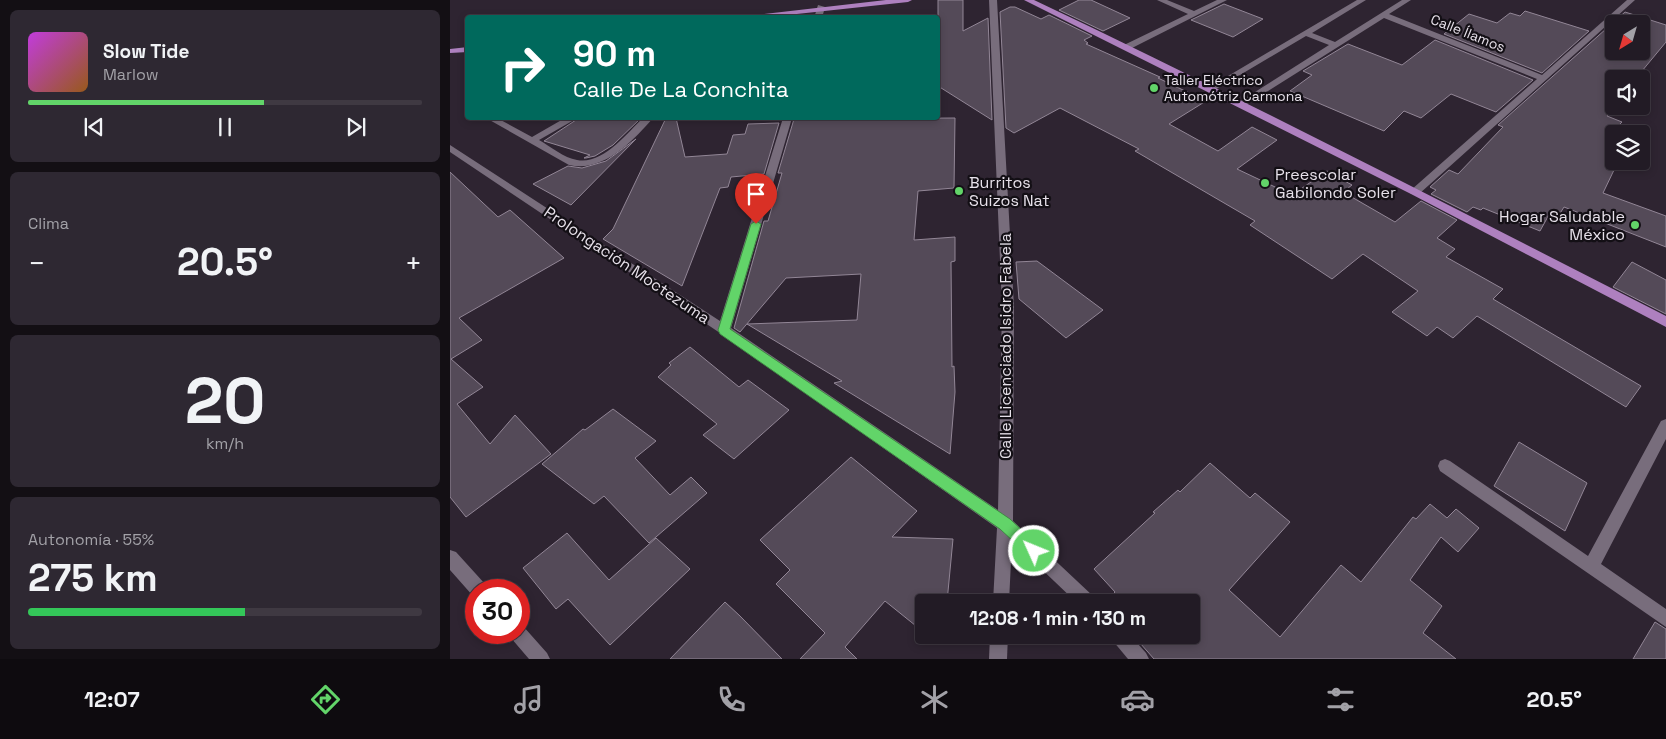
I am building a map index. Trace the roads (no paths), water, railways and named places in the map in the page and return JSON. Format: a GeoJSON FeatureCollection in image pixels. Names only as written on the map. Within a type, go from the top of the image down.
{"type":"FeatureCollection","features":[{"type":"Feature","properties":{"kind":"main road"},"geometry":{"type":"LineString","coordinates":[[757,15],[821,7],[908,0]]}},
{"type":"Feature","properties":{"kind":"main road"},"geometry":{"type":"LineString","coordinates":[[1028,0],[1241,104],[1666,322]]}},
{"type":"Feature","properties":{"kind":"main road"},"geometry":{"type":"LineString","coordinates":[[450,51],[465,49]]}},
{"type":"Feature","properties":{"kind":"street","name":"Calle Licenciado Isidro Fabela"},"geometry":{"type":"LineString","coordinates":[[993,0],[1008,307],[1005,524],[1001,594]]}},
{"type":"Feature","properties":{"kind":"street"},"geometry":{"type":"LineString","coordinates":[[1161,0],[1193,14]]}},
{"type":"Feature","properties":{"kind":"street"},"geometry":{"type":"LineString","coordinates":[[1127,47],[1223,0]]}},
{"type":"Feature","properties":{"kind":"street"},"geometry":{"type":"LineString","coordinates":[[1210,89],[1362,0]]}},
{"type":"Feature","properties":{"kind":"street"},"geometry":{"type":"LineString","coordinates":[[1241,104],[1407,0]]}},
{"type":"Feature","properties":{"kind":"street"},"geometry":{"type":"LineString","coordinates":[[1415,192],[1630,0]]}},
{"type":"Feature","properties":{"kind":"street"},"geometry":{"type":"LineString","coordinates":[[819,15],[821,7]]}},
{"type":"Feature","properties":{"kind":"street","name":"Calle Ílamos"},"geometry":{"type":"LineString","coordinates":[[1384,15],[1542,78]]}},
{"type":"Feature","properties":{"kind":"street"},"geometry":{"type":"LineString","coordinates":[[1306,33],[1335,45]]}},
{"type":"Feature","properties":{"kind":"street"},"geometry":{"type":"LineString","coordinates":[[494,120],[573,163],[582,164],[591,163],[610,153],[646,120]]}},
{"type":"Feature","properties":{"kind":"street"},"geometry":{"type":"LineString","coordinates":[[531,141],[568,120]]}},
{"type":"Feature","properties":{"kind":"street"},"geometry":{"type":"LineString","coordinates":[[724,330],[787,120]]}},
{"type":"Feature","properties":{"kind":"street","name":"Prolongación Moctezuma"},"geometry":{"type":"LineString","coordinates":[[450,148],[724,330],[1005,524],[1079,594]]}},
{"type":"Feature","properties":{"kind":"street"},"geometry":{"type":"LineString","coordinates":[[1591,566],[1666,425]]}},
{"type":"Feature","properties":{"kind":"street"},"geometry":{"type":"LineString","coordinates":[[1445,466],[1666,619]]}},
{"type":"Feature","properties":{"kind":"street"},"geometry":{"type":"LineString","coordinates":[[450,558],[469,579]]}},
{"type":"Feature","properties":{"kind":"street"},"geometry":{"type":"LineString","coordinates":[[528,644],[541,659]]}},
{"type":"Feature","properties":{"kind":"street"},"geometry":{"type":"LineString","coordinates":[[998,659],[999,644]]}},
{"type":"Feature","properties":{"kind":"street"},"geometry":{"type":"LineString","coordinates":[[1126,644],[1140,659]]}},
{"type":"Feature","properties":{"kind":"place","name":"Taller Eléctrico Automótriz Carmona"},"geometry":{"type":"Point","coordinates":[1154,88]}},
{"type":"Feature","properties":{"kind":"place","name":"Preescolar Gabilondo Soler"},"geometry":{"type":"Point","coordinates":[1265,183]}},
{"type":"Feature","properties":{"kind":"place","name":"Burritos Suizos Nat"},"geometry":{"type":"Point","coordinates":[959,191]}},
{"type":"Feature","properties":{"kind":"place","name":"Hogar Saludable México"},"geometry":{"type":"Point","coordinates":[1635,225]}}]}
